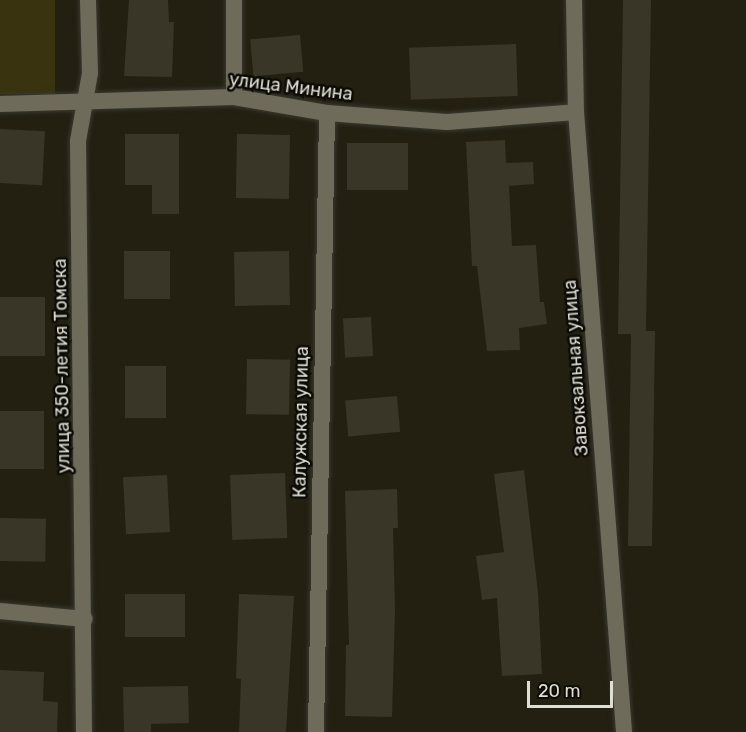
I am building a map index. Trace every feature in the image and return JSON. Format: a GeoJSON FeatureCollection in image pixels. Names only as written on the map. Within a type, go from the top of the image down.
{"type":"FeatureCollection","features":[{"type":"Feature","properties":{"kind":"street","name":"улица 350-летия Томска"},"geometry":{"type":"LineString","coordinates":[[84,732],[85,619],[78,141],[90,73],[88,0]]}},
{"type":"Feature","properties":{"kind":"street"},"geometry":{"type":"LineString","coordinates":[[234,0],[234,97]]}},
{"type":"Feature","properties":{"kind":"street","name":"Завокзальная улица"},"geometry":{"type":"LineString","coordinates":[[574,0],[576,112],[624,732]]}},
{"type":"Feature","properties":{"kind":"street","name":"улица Минина"},"geometry":{"type":"LineString","coordinates":[[0,104],[234,97],[327,113],[447,122],[576,112]]}},
{"type":"Feature","properties":{"kind":"street","name":"Калужская улица"},"geometry":{"type":"LineString","coordinates":[[316,732],[327,113]]}},
{"type":"Feature","properties":{"kind":"street"},"geometry":{"type":"LineString","coordinates":[[0,611],[85,619]]}},
{"type":"Feature","properties":{"kind":"shaded area"},"geometry":{"type":"Polygon","coordinates":[[[0,0],[55,0],[55,94],[0,94],[0,0]]]}},
{"type":"Feature","properties":{"kind":"building"},"geometry":{"type":"Polygon","coordinates":[[[129,0],[168,0],[169,22],[174,22],[172,77],[124,76],[129,0]]]}},
{"type":"Feature","properties":{"kind":"building"},"geometry":{"type":"Polygon","coordinates":[[[623,0],[651,0],[646,331],[655,331],[652,546],[628,546],[631,334],[618,334],[623,0]]]}},
{"type":"Feature","properties":{"kind":"building"},"geometry":{"type":"Polygon","coordinates":[[[300,35],[303,72],[253,76],[250,39],[300,35]]]}},
{"type":"Feature","properties":{"kind":"building"},"geometry":{"type":"Polygon","coordinates":[[[516,44],[518,96],[411,100],[409,48],[516,44]]]}},
{"type":"Feature","properties":{"kind":"building"},"geometry":{"type":"Polygon","coordinates":[[[0,129],[45,131],[42,185],[0,183],[0,129]]]}},
{"type":"Feature","properties":{"kind":"building"},"geometry":{"type":"Polygon","coordinates":[[[125,134],[179,134],[179,214],[152,214],[152,185],[125,185],[125,134]]]}},
{"type":"Feature","properties":{"kind":"building"},"geometry":{"type":"Polygon","coordinates":[[[237,134],[290,135],[289,199],[236,198],[237,134]]]}},
{"type":"Feature","properties":{"kind":"building"},"geometry":{"type":"Polygon","coordinates":[[[505,140],[506,163],[533,162],[534,184],[509,186],[512,246],[536,245],[540,302],[544,302],[547,324],[519,328],[520,350],[487,351],[477,266],[472,266],[466,142],[505,140]]]}},
{"type":"Feature","properties":{"kind":"building"},"geometry":{"type":"Polygon","coordinates":[[[347,143],[408,143],[408,190],[347,190],[347,143]]]}},
{"type":"Feature","properties":{"kind":"building"},"geometry":{"type":"Polygon","coordinates":[[[124,251],[170,251],[170,299],[124,299],[124,251]]]}},
{"type":"Feature","properties":{"kind":"building"},"geometry":{"type":"Polygon","coordinates":[[[289,251],[290,305],[235,306],[234,252],[289,251]]]}},
{"type":"Feature","properties":{"kind":"building"},"geometry":{"type":"Polygon","coordinates":[[[0,297],[45,297],[45,356],[0,356],[0,297]]]}},
{"type":"Feature","properties":{"kind":"building"},"geometry":{"type":"Polygon","coordinates":[[[371,317],[373,356],[345,357],[343,318],[371,317]]]}},
{"type":"Feature","properties":{"kind":"building"},"geometry":{"type":"Polygon","coordinates":[[[247,359],[290,360],[289,415],[246,414],[247,359]]]}},
{"type":"Feature","properties":{"kind":"building"},"geometry":{"type":"Polygon","coordinates":[[[125,366],[166,366],[166,418],[125,418],[125,366]]]}},
{"type":"Feature","properties":{"kind":"building"},"geometry":{"type":"Polygon","coordinates":[[[397,396],[400,432],[348,436],[345,401],[397,396]]]}},
{"type":"Feature","properties":{"kind":"building"},"geometry":{"type":"Polygon","coordinates":[[[0,411],[44,411],[44,469],[0,469],[0,411]]]}},
{"type":"Feature","properties":{"kind":"building"},"geometry":{"type":"Polygon","coordinates":[[[524,470],[538,593],[542,674],[502,676],[497,598],[482,600],[476,556],[504,552],[494,474],[524,470]]]}},
{"type":"Feature","properties":{"kind":"building"},"geometry":{"type":"Polygon","coordinates":[[[285,473],[287,538],[232,540],[230,475],[285,473]]]}},
{"type":"Feature","properties":{"kind":"building"},"geometry":{"type":"Polygon","coordinates":[[[167,475],[170,532],[126,534],[123,477],[167,475]]]}},
{"type":"Feature","properties":{"kind":"building"},"geometry":{"type":"Polygon","coordinates":[[[397,489],[398,528],[393,528],[395,611],[392,717],[345,716],[346,645],[349,645],[345,491],[397,489]]]}},
{"type":"Feature","properties":{"kind":"building"},"geometry":{"type":"Polygon","coordinates":[[[0,518],[46,519],[45,562],[0,561],[0,518]]]}},
{"type":"Feature","properties":{"kind":"building"},"geometry":{"type":"Polygon","coordinates":[[[125,594],[185,594],[185,637],[125,637],[125,594]]]}},
{"type":"Feature","properties":{"kind":"building"},"geometry":{"type":"Polygon","coordinates":[[[239,594],[294,596],[286,732],[239,732],[241,679],[236,678],[239,594]]]}},
{"type":"Feature","properties":{"kind":"building"},"geometry":{"type":"Polygon","coordinates":[[[0,670],[44,672],[43,701],[58,702],[57,732],[0,732],[0,670]]]}},
{"type":"Feature","properties":{"kind":"building"},"geometry":{"type":"Polygon","coordinates":[[[188,686],[189,723],[151,724],[151,732],[124,732],[123,687],[188,686]]]}}]}
